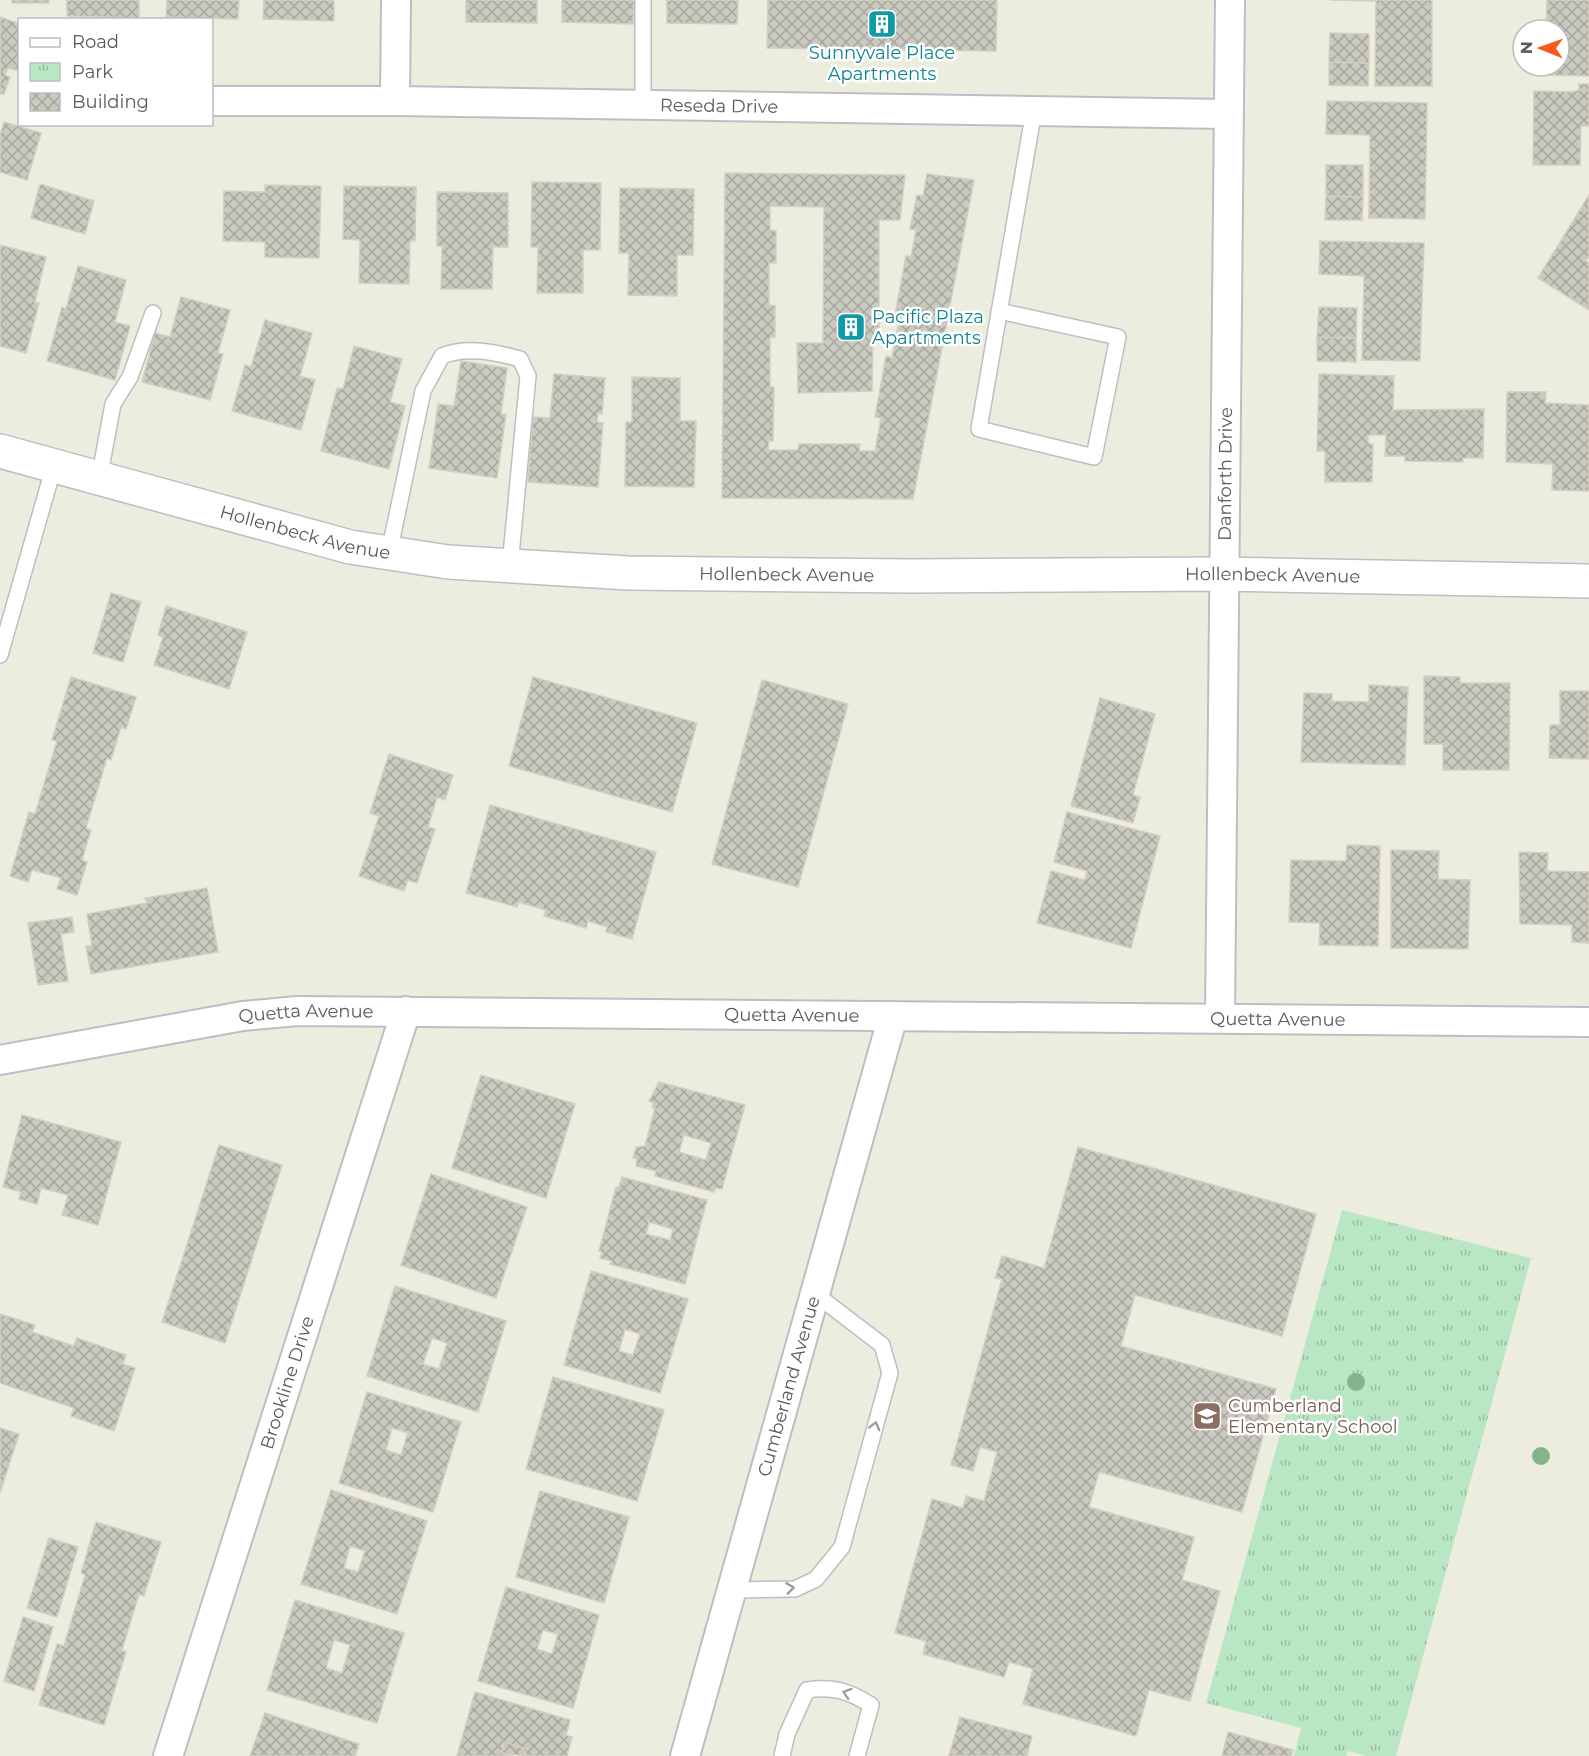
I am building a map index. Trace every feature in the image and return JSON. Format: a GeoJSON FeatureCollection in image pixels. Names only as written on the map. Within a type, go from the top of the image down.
{"type":"FeatureCollection","features":[{"type":"Feature","properties":{"kind":"street"},"geometry":{"type":"LineString","coordinates":[[395,101],[396,0]]}},
{"type":"Feature","properties":{"kind":"street","name":"Danforth Drive"},"geometry":{"type":"LineString","coordinates":[[1220,1018],[1227,114],[1230,0]]}},
{"type":"Feature","properties":{"kind":"street","name":"Reseda Drive"},"geometry":{"type":"LineString","coordinates":[[213,101],[643,104],[1227,114]]}},
{"type":"Feature","properties":{"kind":"street","name":"Hollenbeck Avenue"},"geometry":{"type":"LineString","coordinates":[[0,451],[266,526],[350,547],[448,562],[628,573],[911,576],[1223,574],[1589,581]]}},
{"type":"Feature","properties":{"kind":"street","name":"Quetta Avenue"},"geometry":{"type":"LineString","coordinates":[[0,1060],[243,1016],[297,1011],[1589,1022]]}},
{"type":"Feature","properties":{"kind":"street","name":"Brookline Drive"},"geometry":{"type":"LineString","coordinates":[[168,1756],[406,1011]]}},
{"type":"Feature","properties":{"kind":"street","name":"Cumberland Avenue"},"geometry":{"type":"LineString","coordinates":[[685,1756],[892,1016]]}},
{"type":"Feature","properties":{"kind":"lane"},"geometry":{"type":"LineString","coordinates":[[643,0],[643,104]]}},
{"type":"Feature","properties":{"kind":"lane"},"geometry":{"type":"LineString","coordinates":[[999,311],[1118,337],[1094,457],[979,429],[999,311],[1034,110]]}},
{"type":"Feature","properties":{"kind":"lane"},"geometry":{"type":"LineString","coordinates":[[99,478],[113,404],[130,377],[153,313]]}},
{"type":"Feature","properties":{"kind":"lane"},"geometry":{"type":"LineString","coordinates":[[389,554],[423,391],[442,356],[456,350],[501,354],[520,359],[528,376],[510,566]]}},
{"type":"Feature","properties":{"kind":"lane"},"geometry":{"type":"LineString","coordinates":[[0,655],[54,466]]}},
{"type":"Feature","properties":{"kind":"lane"},"geometry":{"type":"LineString","coordinates":[[732,1590],[795,1589],[816,1579],[842,1547],[890,1373],[882,1345],[814,1293]]}},
{"type":"Feature","properties":{"kind":"lane"},"geometry":{"type":"LineString","coordinates":[[782,1756],[787,1734],[807,1690],[827,1687],[857,1696],[871,1705],[856,1756]]}},
{"type":"Feature","properties":{"kind":"green space"},"geometry":{"type":"Polygon","coordinates":[[[1342,1210],[1531,1258],[1396,1756],[1366,1756],[1348,1751],[1346,1756],[1294,1756],[1301,1728],[1206,1703],[1342,1210]]]}},
{"type":"Feature","properties":{"kind":"building"},"geometry":{"type":"Polygon","coordinates":[[[12,0],[49,0],[49,3],[12,3],[12,0]]]}},
{"type":"Feature","properties":{"kind":"building"},"geometry":{"type":"Polygon","coordinates":[[[67,0],[139,0],[139,18],[67,16],[67,0]]]}},
{"type":"Feature","properties":{"kind":"building"},"geometry":{"type":"Polygon","coordinates":[[[167,0],[239,0],[238,19],[166,17],[167,0]]]}},
{"type":"Feature","properties":{"kind":"building"},"geometry":{"type":"Polygon","coordinates":[[[264,0],[334,0],[334,21],[263,19],[264,0]]]}},
{"type":"Feature","properties":{"kind":"building"},"geometry":{"type":"Polygon","coordinates":[[[466,0],[537,0],[537,23],[466,22],[466,0]]]}},
{"type":"Feature","properties":{"kind":"building"},"geometry":{"type":"Polygon","coordinates":[[[562,0],[634,0],[633,24],[562,22],[562,0]]]}},
{"type":"Feature","properties":{"kind":"building"},"geometry":{"type":"Polygon","coordinates":[[[667,0],[738,0],[737,24],[667,23],[667,0]]]}},
{"type":"Feature","properties":{"kind":"building","name":"Sunnyvale Place Apartments"},"geometry":{"type":"Polygon","coordinates":[[[768,0],[997,0],[996,51],[767,48],[768,0]]]}},
{"type":"Feature","properties":{"kind":"building"},"geometry":{"type":"Polygon","coordinates":[[[1330,0],[1432,0],[1432,86],[1375,86],[1376,1],[1330,0]]]}},
{"type":"Feature","properties":{"kind":"building"},"geometry":{"type":"Polygon","coordinates":[[[1547,0],[1589,0],[1589,76],[1571,76],[1571,18],[1546,18],[1547,0]]]}},
{"type":"Feature","properties":{"kind":"building"},"geometry":{"type":"Polygon","coordinates":[[[0,17],[18,23],[18,70],[8,68],[5,75],[10,77],[4,94],[0,94],[0,17]]]}},
{"type":"Feature","properties":{"kind":"building"},"geometry":{"type":"Polygon","coordinates":[[[1330,33],[1369,34],[1369,63],[1329,62],[1330,33]]]}},
{"type":"Feature","properties":{"kind":"building"},"geometry":{"type":"Polygon","coordinates":[[[1329,62],[1369,63],[1368,86],[1329,85],[1329,62]]]}},
{"type":"Feature","properties":{"kind":"building"},"geometry":{"type":"Polygon","coordinates":[[[1579,84],[1589,84],[1589,126],[1581,126],[1580,165],[1533,165],[1534,91],[1573,92],[1579,90],[1579,84]]]}},
{"type":"Feature","properties":{"kind":"building"},"geometry":{"type":"Polygon","coordinates":[[[1327,101],[1427,103],[1425,219],[1369,218],[1370,135],[1326,134],[1327,101]]]}},
{"type":"Feature","properties":{"kind":"building"},"geometry":{"type":"Polygon","coordinates":[[[4,122],[41,133],[27,180],[0,172],[0,135],[4,122]]]}},
{"type":"Feature","properties":{"kind":"building"},"geometry":{"type":"Polygon","coordinates":[[[1326,165],[1363,165],[1363,197],[1326,196],[1326,165]]]}},
{"type":"Feature","properties":{"kind":"building","name":"Pacific Plaza Apartments"},"geometry":{"type":"Polygon","coordinates":[[[725,173],[905,175],[900,220],[879,220],[879,339],[873,338],[872,391],[798,393],[797,343],[823,343],[824,207],[770,206],[770,230],[776,231],[776,263],[769,263],[769,305],[775,306],[775,337],[770,337],[770,387],[774,387],[773,441],[769,441],[768,450],[798,450],[799,444],[860,444],[859,451],[875,451],[881,418],[875,417],[886,356],[892,358],[900,316],[895,315],[906,256],[911,257],[916,230],[910,229],[917,195],[923,196],[927,174],[974,180],[913,499],[722,498],[725,173]]]}},
{"type":"Feature","properties":{"kind":"building"},"geometry":{"type":"Polygon","coordinates":[[[532,182],[601,183],[600,250],[583,250],[583,293],[537,293],[538,247],[531,247],[532,182]]]}},
{"type":"Feature","properties":{"kind":"building"},"geometry":{"type":"Polygon","coordinates":[[[40,184],[94,201],[85,234],[31,218],[40,184]]]}},
{"type":"Feature","properties":{"kind":"building"},"geometry":{"type":"Polygon","coordinates":[[[265,185],[321,186],[319,258],[265,257],[265,242],[223,241],[224,191],[265,192],[265,185]]]}},
{"type":"Feature","properties":{"kind":"building"},"geometry":{"type":"Polygon","coordinates":[[[344,186],[416,187],[415,241],[410,241],[409,284],[359,283],[360,240],[343,239],[344,186]]]}},
{"type":"Feature","properties":{"kind":"building"},"geometry":{"type":"Polygon","coordinates":[[[620,188],[694,189],[693,255],[677,255],[677,296],[628,295],[629,253],[619,253],[620,188]]]}},
{"type":"Feature","properties":{"kind":"building"},"geometry":{"type":"Polygon","coordinates":[[[437,192],[508,193],[508,247],[493,247],[492,289],[441,289],[442,246],[437,246],[437,192]]]}},
{"type":"Feature","properties":{"kind":"building"},"geometry":{"type":"Polygon","coordinates":[[[1589,195],[1589,256],[1586,261],[1589,263],[1589,310],[1538,278],[1589,195]]]}},
{"type":"Feature","properties":{"kind":"building"},"geometry":{"type":"Polygon","coordinates":[[[1326,196],[1363,197],[1362,220],[1325,220],[1326,196]]]}},
{"type":"Feature","properties":{"kind":"building"},"geometry":{"type":"Polygon","coordinates":[[[1320,241],[1424,243],[1420,361],[1362,360],[1364,276],[1319,274],[1320,241]]]}},
{"type":"Feature","properties":{"kind":"building"},"geometry":{"type":"Polygon","coordinates":[[[0,245],[46,257],[35,302],[39,303],[26,353],[0,346],[0,245]]]}},
{"type":"Feature","properties":{"kind":"building"},"geometry":{"type":"Polygon","coordinates":[[[78,266],[126,280],[115,322],[130,326],[115,380],[47,361],[62,307],[66,309],[78,266]]]}},
{"type":"Feature","properties":{"kind":"building"},"geometry":{"type":"Polygon","coordinates":[[[181,297],[230,310],[218,353],[223,354],[210,400],[142,382],[155,333],[170,337],[181,297]]]}},
{"type":"Feature","properties":{"kind":"building"},"geometry":{"type":"Polygon","coordinates":[[[1319,307],[1357,308],[1356,338],[1317,337],[1319,307]]]}},
{"type":"Feature","properties":{"kind":"building"},"geometry":{"type":"Polygon","coordinates":[[[265,320],[312,333],[300,376],[315,380],[301,430],[232,411],[245,365],[251,367],[265,320]]]}},
{"type":"Feature","properties":{"kind":"building"},"geometry":{"type":"Polygon","coordinates":[[[1317,337],[1356,338],[1356,362],[1317,361],[1317,337]]]}},
{"type":"Feature","properties":{"kind":"building"},"geometry":{"type":"Polygon","coordinates":[[[354,346],[402,359],[390,402],[405,406],[389,469],[321,451],[337,388],[343,389],[354,346]]]}},
{"type":"Feature","properties":{"kind":"building"},"geometry":{"type":"Polygon","coordinates":[[[461,361],[507,368],[501,414],[506,414],[497,478],[429,468],[438,404],[454,406],[461,361]]]}},
{"type":"Feature","properties":{"kind":"building"},"geometry":{"type":"Polygon","coordinates":[[[554,374],[605,378],[602,414],[598,413],[597,422],[603,423],[598,487],[528,482],[533,417],[550,418],[554,374]]]}},
{"type":"Feature","properties":{"kind":"building"},"geometry":{"type":"Polygon","coordinates":[[[1319,374],[1394,376],[1393,410],[1484,409],[1483,458],[1463,458],[1463,462],[1405,461],[1405,456],[1385,456],[1386,435],[1368,435],[1368,443],[1373,444],[1372,482],[1325,482],[1325,451],[1317,451],[1319,374]]]}},
{"type":"Feature","properties":{"kind":"building"},"geometry":{"type":"Polygon","coordinates":[[[632,377],[680,378],[680,421],[696,421],[694,487],[625,486],[626,422],[632,422],[632,377]]]}},
{"type":"Feature","properties":{"kind":"building"},"geometry":{"type":"Polygon","coordinates":[[[1507,392],[1546,392],[1545,403],[1589,405],[1589,491],[1552,490],[1553,464],[1506,462],[1507,392]]]}},
{"type":"Feature","properties":{"kind":"building"},"geometry":{"type":"Polygon","coordinates":[[[111,593],[141,602],[123,662],[93,653],[111,593]]]}},
{"type":"Feature","properties":{"kind":"building"},"geometry":{"type":"Polygon","coordinates":[[[166,606],[247,632],[229,689],[154,665],[163,637],[158,635],[166,606]]]}},
{"type":"Feature","properties":{"kind":"building"},"geometry":{"type":"Polygon","coordinates":[[[1424,676],[1460,677],[1460,683],[1510,683],[1509,770],[1443,770],[1443,744],[1424,744],[1424,676]]]}},
{"type":"Feature","properties":{"kind":"building"},"geometry":{"type":"Polygon","coordinates":[[[71,677],[136,697],[126,729],[121,727],[111,760],[107,758],[86,828],[91,830],[82,860],[87,862],[77,895],[57,889],[61,878],[32,870],[28,882],[10,876],[29,812],[35,814],[57,741],[52,740],[71,677]]]}},
{"type":"Feature","properties":{"kind":"building"},"geometry":{"type":"Polygon","coordinates":[[[533,677],[697,723],[672,812],[509,766],[533,677]]]}},
{"type":"Feature","properties":{"kind":"building"},"geometry":{"type":"Polygon","coordinates":[[[762,680],[848,704],[798,887],[712,864],[762,680]]]}},
{"type":"Feature","properties":{"kind":"building"},"geometry":{"type":"Polygon","coordinates":[[[1369,685],[1408,687],[1405,765],[1301,762],[1304,693],[1332,694],[1332,701],[1369,702],[1369,685]]]}},
{"type":"Feature","properties":{"kind":"building"},"geometry":{"type":"Polygon","coordinates":[[[1560,691],[1589,691],[1589,759],[1549,758],[1550,725],[1560,725],[1560,691]]]}},
{"type":"Feature","properties":{"kind":"building"},"geometry":{"type":"Polygon","coordinates":[[[1100,698],[1155,714],[1133,795],[1140,797],[1133,823],[1071,806],[1100,698]]]}},
{"type":"Feature","properties":{"kind":"building"},"geometry":{"type":"Polygon","coordinates":[[[389,754],[453,775],[445,800],[437,797],[428,827],[435,829],[417,883],[408,880],[404,891],[359,876],[379,816],[370,813],[389,754]]]}},
{"type":"Feature","properties":{"kind":"building"},"geometry":{"type":"Polygon","coordinates":[[[490,805],[656,852],[632,939],[606,932],[607,927],[588,921],[586,928],[544,916],[546,910],[518,902],[517,907],[466,893],[490,805]]]}},
{"type":"Feature","properties":{"kind":"building"},"geometry":{"type":"Polygon","coordinates":[[[1067,812],[1160,836],[1131,948],[1037,923],[1051,871],[1085,880],[1087,871],[1054,862],[1067,812]]]}},
{"type":"Feature","properties":{"kind":"building"},"geometry":{"type":"Polygon","coordinates":[[[1347,845],[1380,846],[1378,946],[1319,945],[1320,923],[1289,922],[1291,860],[1346,861],[1347,845]]]}},
{"type":"Feature","properties":{"kind":"building"},"geometry":{"type":"Polygon","coordinates":[[[1391,850],[1439,851],[1438,879],[1470,880],[1468,949],[1391,948],[1391,850]]]}},
{"type":"Feature","properties":{"kind":"building"},"geometry":{"type":"Polygon","coordinates":[[[1519,852],[1548,853],[1547,871],[1589,872],[1589,943],[1572,942],[1572,925],[1520,924],[1519,852]]]}},
{"type":"Feature","properties":{"kind":"building"},"geometry":{"type":"Polygon","coordinates":[[[207,888],[218,952],[91,974],[86,946],[92,946],[87,914],[147,903],[145,898],[207,888]]]}},
{"type":"Feature","properties":{"kind":"building"},"geometry":{"type":"Polygon","coordinates":[[[72,917],[74,932],[61,934],[68,981],[38,985],[28,923],[72,917]]]}},
{"type":"Feature","properties":{"kind":"building"},"geometry":{"type":"Polygon","coordinates":[[[481,1075],[575,1104],[546,1198],[452,1168],[481,1075]]]}},
{"type":"Feature","properties":{"kind":"building"},"geometry":{"type":"Polygon","coordinates":[[[659,1082],[745,1105],[722,1189],[715,1188],[714,1192],[655,1176],[656,1171],[636,1166],[637,1159],[633,1158],[636,1147],[645,1146],[655,1108],[652,1108],[654,1103],[649,1101],[659,1082]],[[684,1135],[679,1152],[706,1160],[711,1143],[684,1135]]]}},
{"type":"Feature","properties":{"kind":"building"},"geometry":{"type":"Polygon","coordinates":[[[22,1115],[121,1142],[98,1225],[62,1215],[68,1195],[41,1188],[37,1204],[19,1199],[21,1192],[3,1187],[22,1115]]]}},
{"type":"Feature","properties":{"kind":"building"},"geometry":{"type":"Polygon","coordinates":[[[219,1145],[282,1165],[225,1343],[162,1322],[219,1145]]]}},
{"type":"Feature","properties":{"kind":"building"},"geometry":{"type":"Polygon","coordinates":[[[1078,1147],[1316,1214],[1282,1336],[1135,1295],[1121,1346],[1276,1389],[1242,1512],[1099,1472],[1089,1507],[1194,1537],[1182,1580],[1220,1591],[1190,1701],[1149,1690],[1136,1736],[1023,1704],[1033,1669],[1009,1662],[1004,1677],[923,1654],[926,1641],[895,1633],[932,1499],[963,1508],[966,1496],[984,1501],[997,1452],[980,1447],[973,1471],[951,1465],[1002,1279],[995,1278],[1002,1256],[1044,1268],[1078,1147]]]}},
{"type":"Feature","properties":{"kind":"building"},"geometry":{"type":"Polygon","coordinates":[[[431,1174],[527,1207],[496,1298],[401,1265],[431,1174]]]}},
{"type":"Feature","properties":{"kind":"building"},"geometry":{"type":"Polygon","coordinates":[[[622,1177],[707,1200],[685,1284],[610,1264],[612,1261],[600,1258],[602,1252],[599,1251],[616,1187],[619,1187],[622,1177]],[[649,1222],[646,1234],[670,1240],[673,1229],[649,1222]]]}},
{"type":"Feature","properties":{"kind":"building"},"geometry":{"type":"Polygon","coordinates":[[[591,1271],[688,1299],[660,1393],[564,1365],[591,1271]],[[625,1329],[619,1351],[633,1355],[640,1334],[625,1329]]]}},
{"type":"Feature","properties":{"kind":"building"},"geometry":{"type":"Polygon","coordinates":[[[395,1286],[506,1321],[478,1412],[367,1376],[395,1286]],[[432,1338],[423,1364],[439,1369],[447,1343],[432,1338]]]}},
{"type":"Feature","properties":{"kind":"building"},"geometry":{"type":"Polygon","coordinates":[[[0,1314],[35,1325],[32,1332],[74,1346],[77,1338],[126,1355],[123,1364],[135,1368],[114,1431],[71,1416],[74,1408],[0,1383],[0,1314]]]}},
{"type":"Feature","properties":{"kind":"building"},"geometry":{"type":"Polygon","coordinates":[[[553,1377],[664,1410],[637,1501],[526,1469],[553,1377]]]}},
{"type":"Feature","properties":{"kind":"building"},"geometry":{"type":"Polygon","coordinates":[[[367,1392],[461,1422],[433,1512],[339,1483],[367,1392]],[[392,1428],[386,1450],[401,1455],[408,1433],[392,1428]]]}},
{"type":"Feature","properties":{"kind":"building"},"geometry":{"type":"Polygon","coordinates":[[[0,1428],[19,1434],[0,1493],[0,1428]]]}},
{"type":"Feature","properties":{"kind":"building"},"geometry":{"type":"Polygon","coordinates":[[[331,1490],[427,1521],[397,1614],[301,1584],[331,1490]],[[350,1546],[344,1568],[358,1572],[365,1551],[350,1546]]]}},
{"type":"Feature","properties":{"kind":"building"},"geometry":{"type":"Polygon","coordinates":[[[540,1491],[629,1517],[604,1603],[516,1577],[540,1491]]]}},
{"type":"Feature","properties":{"kind":"building"},"geometry":{"type":"Polygon","coordinates":[[[96,1522],[161,1542],[144,1596],[139,1594],[122,1650],[126,1652],[104,1725],[39,1705],[57,1644],[64,1646],[85,1575],[81,1573],[96,1522]]]}},
{"type":"Feature","properties":{"kind":"building"},"geometry":{"type":"Polygon","coordinates":[[[49,1538],[78,1547],[57,1617],[27,1608],[49,1538]]]}},
{"type":"Feature","properties":{"kind":"building"},"geometry":{"type":"Polygon","coordinates":[[[506,1587],[599,1615],[573,1708],[478,1681],[506,1587]],[[543,1630],[537,1649],[552,1654],[558,1634],[543,1630]]]}},
{"type":"Feature","properties":{"kind":"building"},"geometry":{"type":"Polygon","coordinates":[[[295,1600],[404,1633],[377,1723],[267,1690],[295,1600]],[[334,1640],[326,1668],[342,1673],[350,1645],[334,1640]]]}},
{"type":"Feature","properties":{"kind":"building"},"geometry":{"type":"Polygon","coordinates":[[[23,1617],[53,1627],[34,1691],[4,1681],[23,1617]]]}},
{"type":"Feature","properties":{"kind":"building"},"geometry":{"type":"Polygon","coordinates":[[[475,1692],[570,1720],[566,1735],[572,1737],[567,1756],[525,1756],[527,1749],[504,1742],[502,1753],[513,1756],[457,1756],[475,1692]]]}},
{"type":"Feature","properties":{"kind":"building"},"geometry":{"type":"Polygon","coordinates":[[[265,1713],[359,1744],[355,1756],[250,1756],[265,1713]]]}},
{"type":"Feature","properties":{"kind":"building"},"geometry":{"type":"Polygon","coordinates":[[[960,1717],[1032,1736],[1027,1756],[949,1756],[960,1717]]]}},
{"type":"Feature","properties":{"kind":"building"},"geometry":{"type":"Polygon","coordinates":[[[1228,1732],[1293,1750],[1291,1756],[1222,1756],[1228,1732]]]}},
{"type":"Feature","properties":{"kind":"building"},"geometry":{"type":"Polygon","coordinates":[[[504,1742],[527,1749],[525,1756],[502,1753],[504,1742]]]}},
{"type":"Feature","properties":{"kind":"place","name":"Sunnyvale Place Apartments"},"geometry":{"type":"Point","coordinates":[882,24]}},
{"type":"Feature","properties":{"kind":"place","name":"Pacific Plaza Apartments"},"geometry":{"type":"Point","coordinates":[851,327]}},
{"type":"Feature","properties":{"kind":"place","name":"Cumberland Elementary School"},"geometry":{"type":"Point","coordinates":[1207,1416]}}]}
